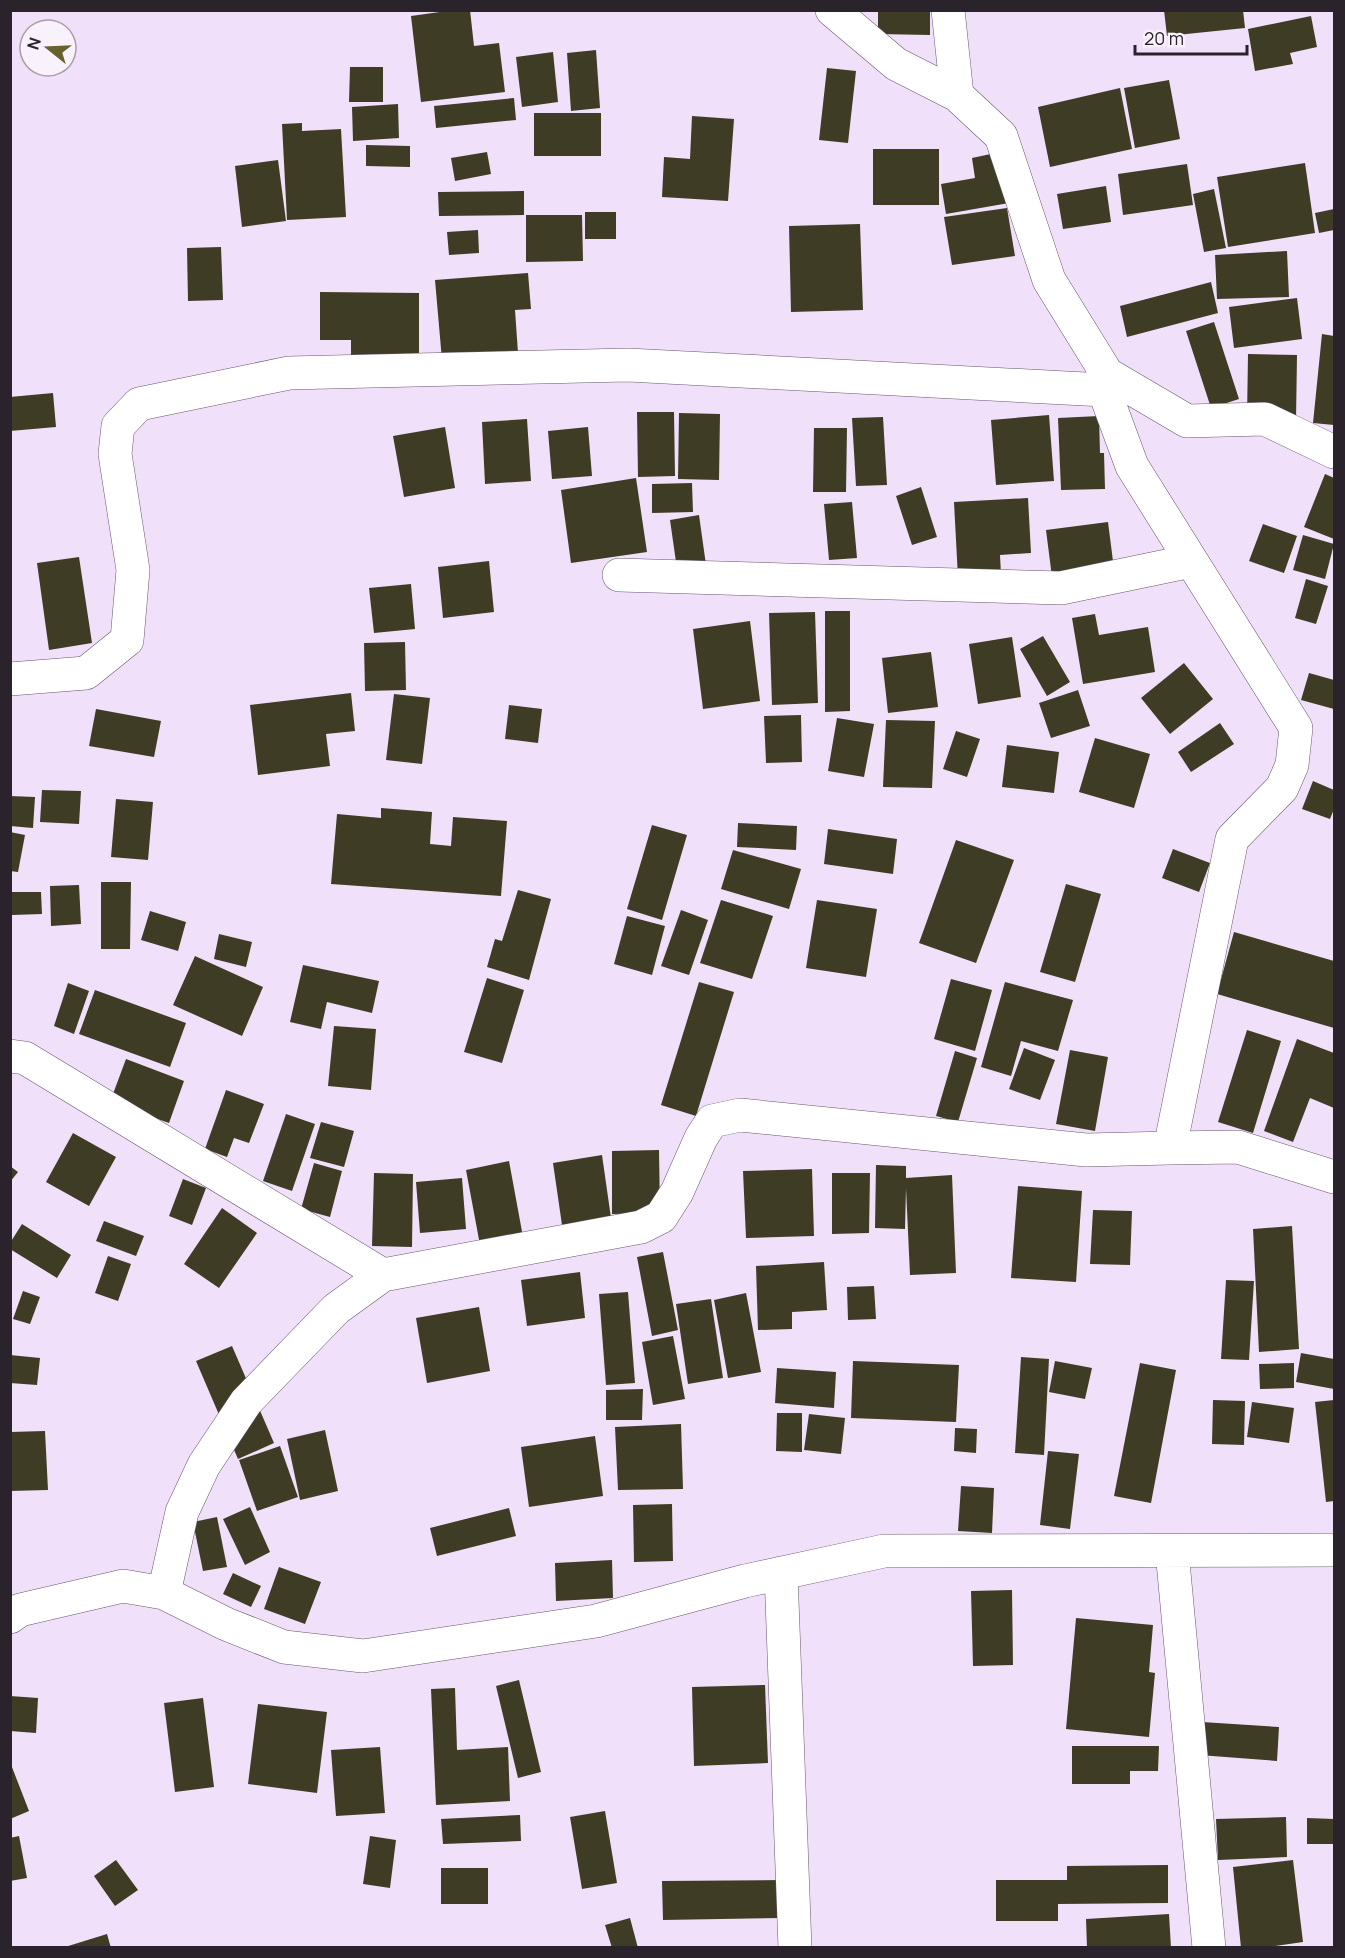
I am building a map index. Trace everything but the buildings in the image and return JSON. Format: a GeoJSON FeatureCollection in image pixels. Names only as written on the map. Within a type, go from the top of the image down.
{"type":"FeatureCollection","features":[{"type":"Feature","properties":{"kind":"street"},"geometry":{"type":"LineString","coordinates":[[832,10],[896,64],[957,95],[1001,136],[1049,280],[1106,382],[1132,466],[1296,728],[1292,765],[1282,788],[1232,839],[1170,1148]]}},
{"type":"Feature","properties":{"kind":"street"},"geometry":{"type":"LineString","coordinates":[[948,10],[957,95]]}},
{"type":"Feature","properties":{"kind":"street"},"geometry":{"type":"LineString","coordinates":[[10,679],[86,673],[127,640],[133,570],[115,454],[118,426],[139,404],[289,373],[628,365],[1106,382],[1186,421],[1266,419],[1335,452]]}},
{"type":"Feature","properties":{"kind":"street"},"geometry":{"type":"LineString","coordinates":[[619,575],[1061,588],[1191,561]]}},
{"type":"Feature","properties":{"kind":"street"},"geometry":{"type":"LineString","coordinates":[[10,1056],[25,1058],[383,1275]]}},
{"type":"Feature","properties":{"kind":"street"},"geometry":{"type":"LineString","coordinates":[[164,1593],[182,1512],[204,1465],[246,1402],[336,1309],[383,1275],[641,1227],[661,1217],[677,1192],[700,1138],[712,1121],[740,1115],[1086,1150],[1238,1147],[1335,1177]]}},
{"type":"Feature","properties":{"kind":"street"},"geometry":{"type":"LineString","coordinates":[[10,1617],[20,1610],[123,1586],[164,1593],[226,1624],[284,1647],[363,1656],[596,1621],[781,1573],[884,1551],[1335,1550]]}},
{"type":"Feature","properties":{"kind":"street"},"geometry":{"type":"LineString","coordinates":[[1172,1551],[1209,1947]]}},
{"type":"Feature","properties":{"kind":"street"},"geometry":{"type":"LineString","coordinates":[[781,1573],[795,1947]]}}]}
